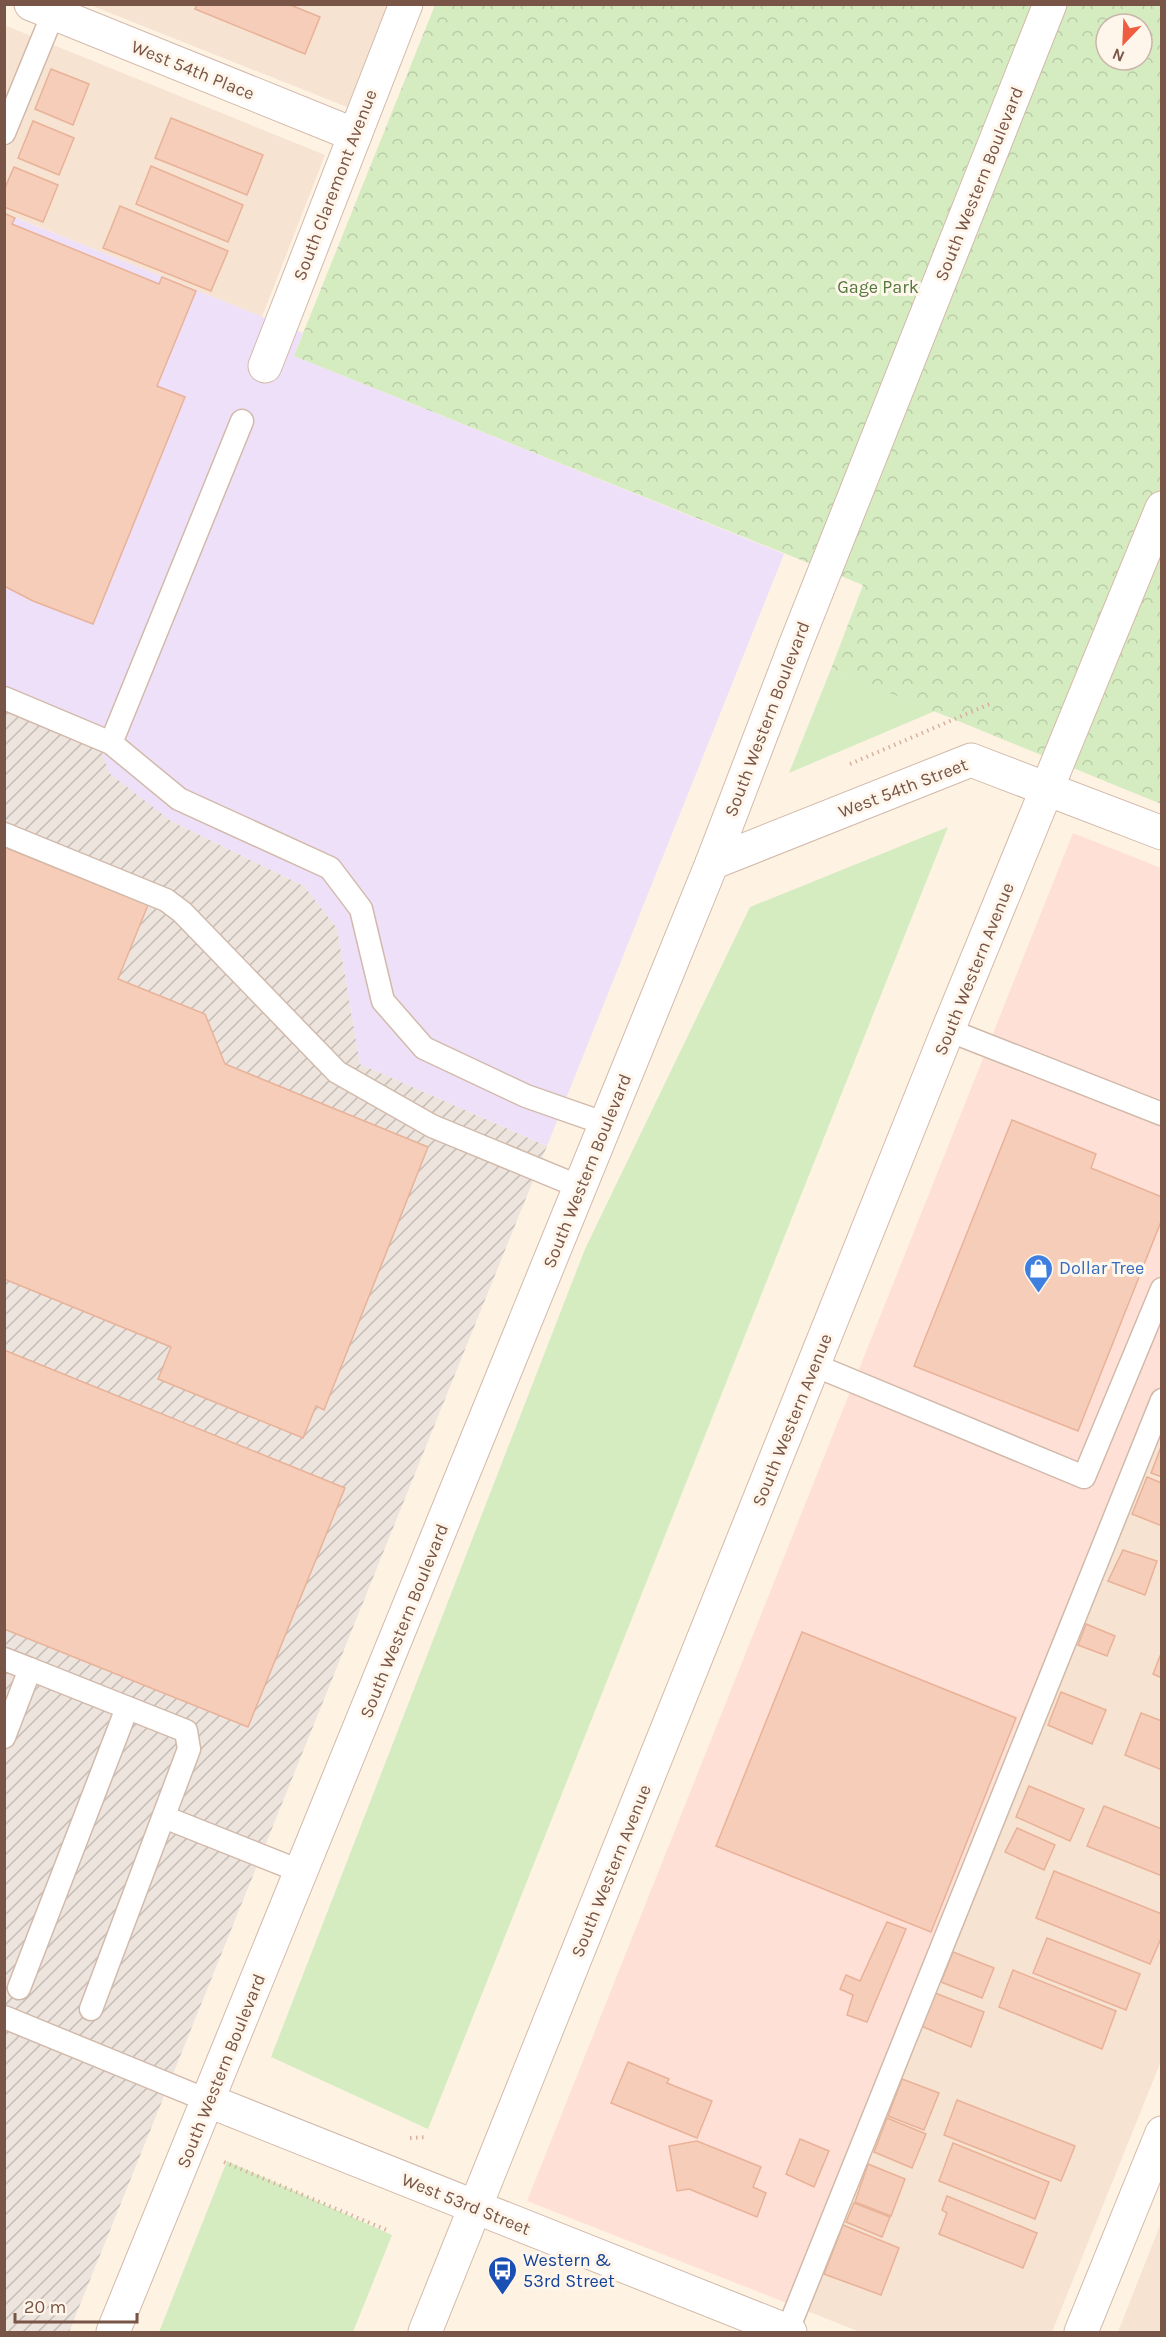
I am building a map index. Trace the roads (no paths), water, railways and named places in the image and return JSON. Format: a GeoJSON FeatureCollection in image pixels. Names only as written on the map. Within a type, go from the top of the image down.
{"type":"FeatureCollection","features":[{"type":"Feature","properties":{"kind":"street","name":"South Claremont Avenue"},"geometry":{"type":"LineString","coordinates":[[265,366],[406,4]]}},
{"type":"Feature","properties":{"kind":"street","name":"South Western Boulevard"},"geometry":{"type":"LineString","coordinates":[[113,2332],[712,863],[795,646],[1050,4]]}},
{"type":"Feature","properties":{"kind":"street","name":"West 54th Place"},"geometry":{"type":"LineString","coordinates":[[47,8],[355,135]]}},
{"type":"Feature","properties":{"kind":"street","name":"South Western Avenue"},"geometry":{"type":"LineString","coordinates":[[425,2332],[948,1030],[1161,508]]}},
{"type":"Feature","properties":{"kind":"street","name":"West 54th Street"},"geometry":{"type":"LineString","coordinates":[[712,863],[971,760],[1161,833]]}},
{"type":"Feature","properties":{"kind":"street","name":"West 53rd Street"},"geometry":{"type":"LineString","coordinates":[[209,2101],[788,2332]]}},
{"type":"Feature","properties":{"kind":"street"},"geometry":{"type":"LineString","coordinates":[[1081,2332],[1161,2133]]}},
{"type":"Feature","properties":{"kind":"lane"},"geometry":{"type":"LineString","coordinates":[[4,133],[47,8]]}},
{"type":"Feature","properties":{"kind":"lane"},"geometry":{"type":"LineString","coordinates":[[111,743],[242,421]]}},
{"type":"Feature","properties":{"kind":"lane"},"geometry":{"type":"LineString","coordinates":[[4,698],[111,743],[179,799],[330,868],[361,909],[383,1002],[424,1048],[526,1096],[606,1124]]}},
{"type":"Feature","properties":{"kind":"lane"},"geometry":{"type":"LineString","coordinates":[[4,834],[166,900],[182,912],[337,1072],[432,1126],[580,1187]]}},
{"type":"Feature","properties":{"kind":"lane"},"geometry":{"type":"LineString","coordinates":[[948,1030],[1161,1114]]}},
{"type":"Feature","properties":{"kind":"lane"},"geometry":{"type":"LineString","coordinates":[[814,1365],[1084,1477],[1161,1289]]}},
{"type":"Feature","properties":{"kind":"lane"},"geometry":{"type":"LineString","coordinates":[[788,2332],[1161,1400]]}},
{"type":"Feature","properties":{"kind":"lane"},"geometry":{"type":"LineString","coordinates":[[4,1659],[186,1731],[189,1749],[91,2009]]}},
{"type":"Feature","properties":{"kind":"lane"},"geometry":{"type":"LineString","coordinates":[[4,1737],[30,1670]]}},
{"type":"Feature","properties":{"kind":"lane"},"geometry":{"type":"LineString","coordinates":[[19,1988],[128,1708]]}},
{"type":"Feature","properties":{"kind":"lane"},"geometry":{"type":"LineString","coordinates":[[164,1817],[302,1872]]}},
{"type":"Feature","properties":{"kind":"lane"},"geometry":{"type":"LineString","coordinates":[[4,2017],[209,2101]]}},
{"type":"Feature","properties":{"kind":"place","name":"Dollar Tree"},"geometry":{"type":"Point","coordinates":[1038,1294]}},
{"type":"Feature","properties":{"kind":"place","name":"Western & 53rd Street"},"geometry":{"type":"Point","coordinates":[502,2296]}},
{"type":"Feature","properties":{"kind":"park label","name":"Gage Park"},"geometry":{"type":"Point","coordinates":[878,287]}}]}
